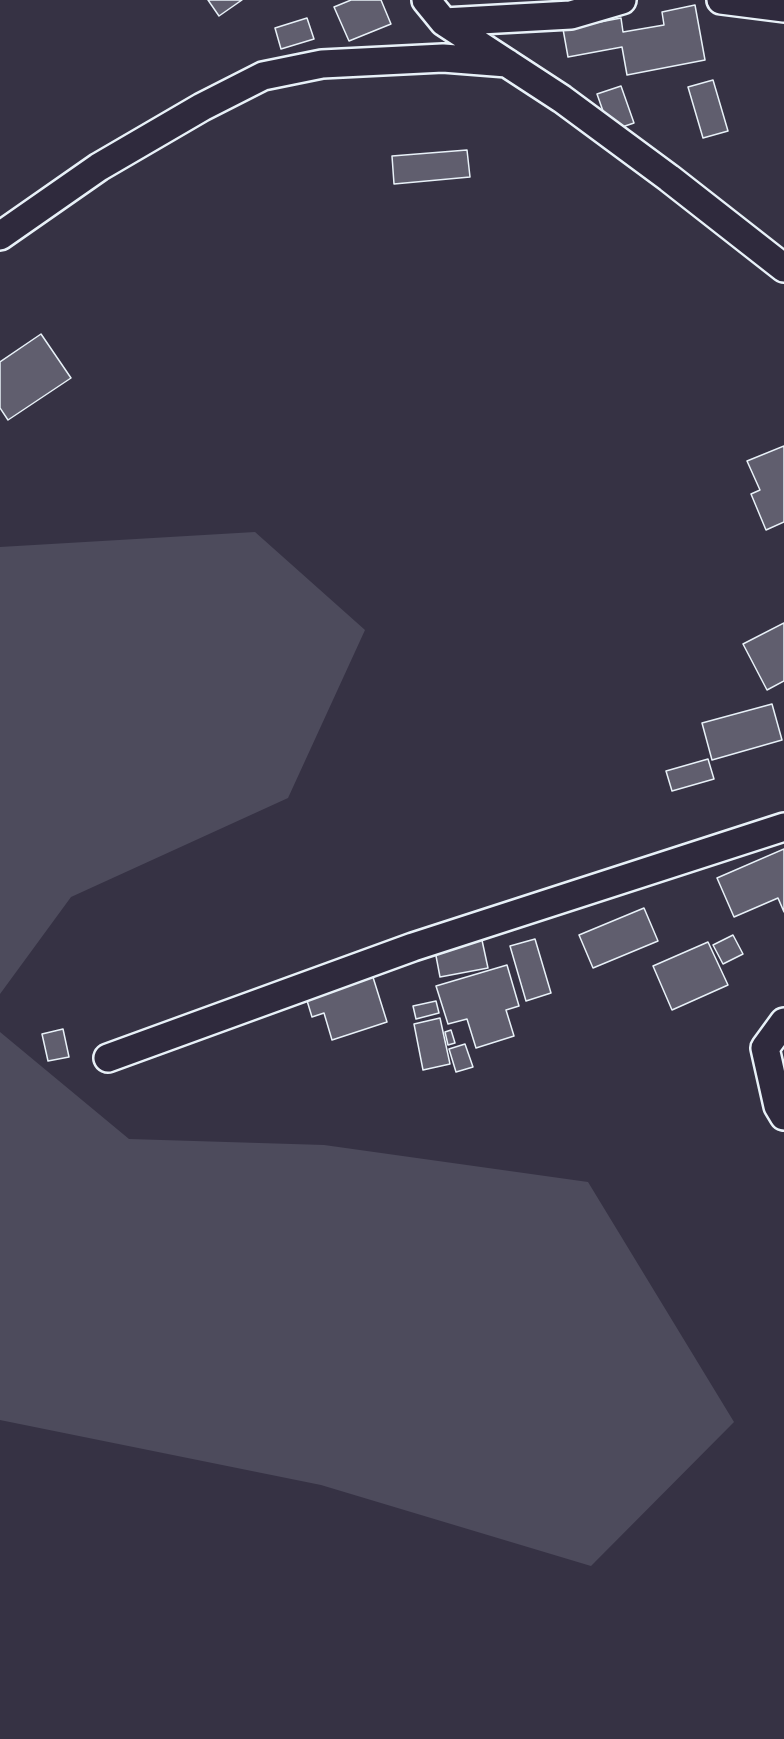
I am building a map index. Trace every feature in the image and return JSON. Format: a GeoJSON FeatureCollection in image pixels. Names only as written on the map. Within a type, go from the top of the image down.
{"type":"FeatureCollection","features":[{"type":"Feature","properties":{"kind":"street"},"geometry":{"type":"LineString","coordinates":[[426,0],[462,14],[571,15],[622,0]]}},
{"type":"Feature","properties":{"kind":"street"},"geometry":{"type":"LineString","coordinates":[[721,0],[784,8]]}},
{"type":"Feature","properties":{"kind":"street"},"geometry":{"type":"LineString","coordinates":[[462,14],[507,63],[562,99],[784,268]]}},
{"type":"Feature","properties":{"kind":"street"},"geometry":{"type":"LineString","coordinates":[[0,236],[99,167],[202,107],[263,76],[322,63],[443,58],[507,63]]}},
{"type":"Feature","properties":{"kind":"street"},"geometry":{"type":"LineString","coordinates":[[108,1059],[413,947],[784,827]]}},
{"type":"Feature","properties":{"kind":"street"},"geometry":{"type":"LineString","coordinates":[[784,1022],[765,1048],[778,1106],[784,1116]]}},
{"type":"Feature","properties":{"kind":"shaded area"},"geometry":{"type":"Polygon","coordinates":[[[255,532],[365,630],[288,798],[71,897],[0,994],[0,547],[255,532]]]}},
{"type":"Feature","properties":{"kind":"shaded area"},"geometry":{"type":"Polygon","coordinates":[[[0,1032],[129,1139],[324,1145],[588,1182],[734,1422],[591,1566],[321,1485],[0,1420],[0,1032]]]}},
{"type":"Feature","properties":{"kind":"building"},"geometry":{"type":"Polygon","coordinates":[[[208,0],[242,0],[219,16],[208,0]]]}},
{"type":"Feature","properties":{"kind":"building"},"geometry":{"type":"Polygon","coordinates":[[[351,0],[381,0],[391,24],[349,41],[334,7],[351,0]]]}},
{"type":"Feature","properties":{"kind":"building"},"geometry":{"type":"Polygon","coordinates":[[[695,5],[705,60],[627,75],[622,47],[568,57],[563,29],[621,18],[623,32],[664,25],[662,12],[695,5]]]}},
{"type":"Feature","properties":{"kind":"building"},"geometry":{"type":"Polygon","coordinates":[[[307,18],[314,39],[281,49],[275,28],[307,18]]]}},
{"type":"Feature","properties":{"kind":"building"},"geometry":{"type":"Polygon","coordinates":[[[713,80],[728,131],[703,138],[688,87],[713,80]]]}},
{"type":"Feature","properties":{"kind":"building"},"geometry":{"type":"Polygon","coordinates":[[[621,86],[634,123],[610,131],[597,94],[621,86]]]}},
{"type":"Feature","properties":{"kind":"building"},"geometry":{"type":"Polygon","coordinates":[[[467,150],[470,177],[394,184],[392,156],[467,150]]]}},
{"type":"Feature","properties":{"kind":"building"},"geometry":{"type":"Polygon","coordinates":[[[41,334],[71,378],[8,420],[0,408],[0,362],[41,334]]]}},
{"type":"Feature","properties":{"kind":"building"},"geometry":{"type":"Polygon","coordinates":[[[784,446],[784,522],[766,530],[751,494],[760,490],[747,461],[784,446]]]}},
{"type":"Feature","properties":{"kind":"building"},"geometry":{"type":"Polygon","coordinates":[[[784,623],[784,681],[767,690],[743,644],[784,623]]]}},
{"type":"Feature","properties":{"kind":"building"},"geometry":{"type":"Polygon","coordinates":[[[772,704],[782,740],[712,760],[702,723],[772,704]]]}},
{"type":"Feature","properties":{"kind":"building"},"geometry":{"type":"Polygon","coordinates":[[[708,759],[714,779],[672,791],[666,771],[708,759]]]}},
{"type":"Feature","properties":{"kind":"building"},"geometry":{"type":"Polygon","coordinates":[[[784,849],[784,912],[778,898],[734,917],[717,878],[784,849]]]}},
{"type":"Feature","properties":{"kind":"building"},"geometry":{"type":"Polygon","coordinates":[[[644,908],[658,941],[593,968],[579,935],[644,908]]]}},
{"type":"Feature","properties":{"kind":"building"},"geometry":{"type":"Polygon","coordinates":[[[480,931],[488,968],[440,977],[433,940],[480,931]]]}},
{"type":"Feature","properties":{"kind":"building"},"geometry":{"type":"Polygon","coordinates":[[[733,935],[743,954],[723,964],[713,945],[733,935]]]}},
{"type":"Feature","properties":{"kind":"building"},"geometry":{"type":"Polygon","coordinates":[[[535,939],[551,993],[526,1001],[510,946],[535,939]]]}},
{"type":"Feature","properties":{"kind":"building"},"geometry":{"type":"Polygon","coordinates":[[[708,942],[728,985],[672,1010],[653,966],[708,942]]]}},
{"type":"Feature","properties":{"kind":"building"},"geometry":{"type":"Polygon","coordinates":[[[507,965],[519,1006],[506,1010],[514,1036],[476,1048],[467,1019],[448,1024],[436,986],[507,965]]]}},
{"type":"Feature","properties":{"kind":"building"},"geometry":{"type":"Polygon","coordinates":[[[372,974],[387,1022],[332,1040],[324,1013],[312,1017],[305,994],[372,974]]]}},
{"type":"Feature","properties":{"kind":"building"},"geometry":{"type":"Polygon","coordinates":[[[436,1001],[439,1013],[416,1019],[413,1006],[436,1001]]]}},
{"type":"Feature","properties":{"kind":"building"},"geometry":{"type":"Polygon","coordinates":[[[440,1018],[450,1064],[423,1070],[414,1024],[440,1018]]]}},
{"type":"Feature","properties":{"kind":"building"},"geometry":{"type":"Polygon","coordinates":[[[63,1029],[69,1057],[48,1061],[42,1034],[63,1029]]]}},
{"type":"Feature","properties":{"kind":"building"},"geometry":{"type":"Polygon","coordinates":[[[451,1030],[455,1043],[448,1045],[445,1032],[451,1030]]]}},
{"type":"Feature","properties":{"kind":"building"},"geometry":{"type":"Polygon","coordinates":[[[465,1044],[473,1067],[456,1072],[449,1049],[465,1044]]]}}]}
